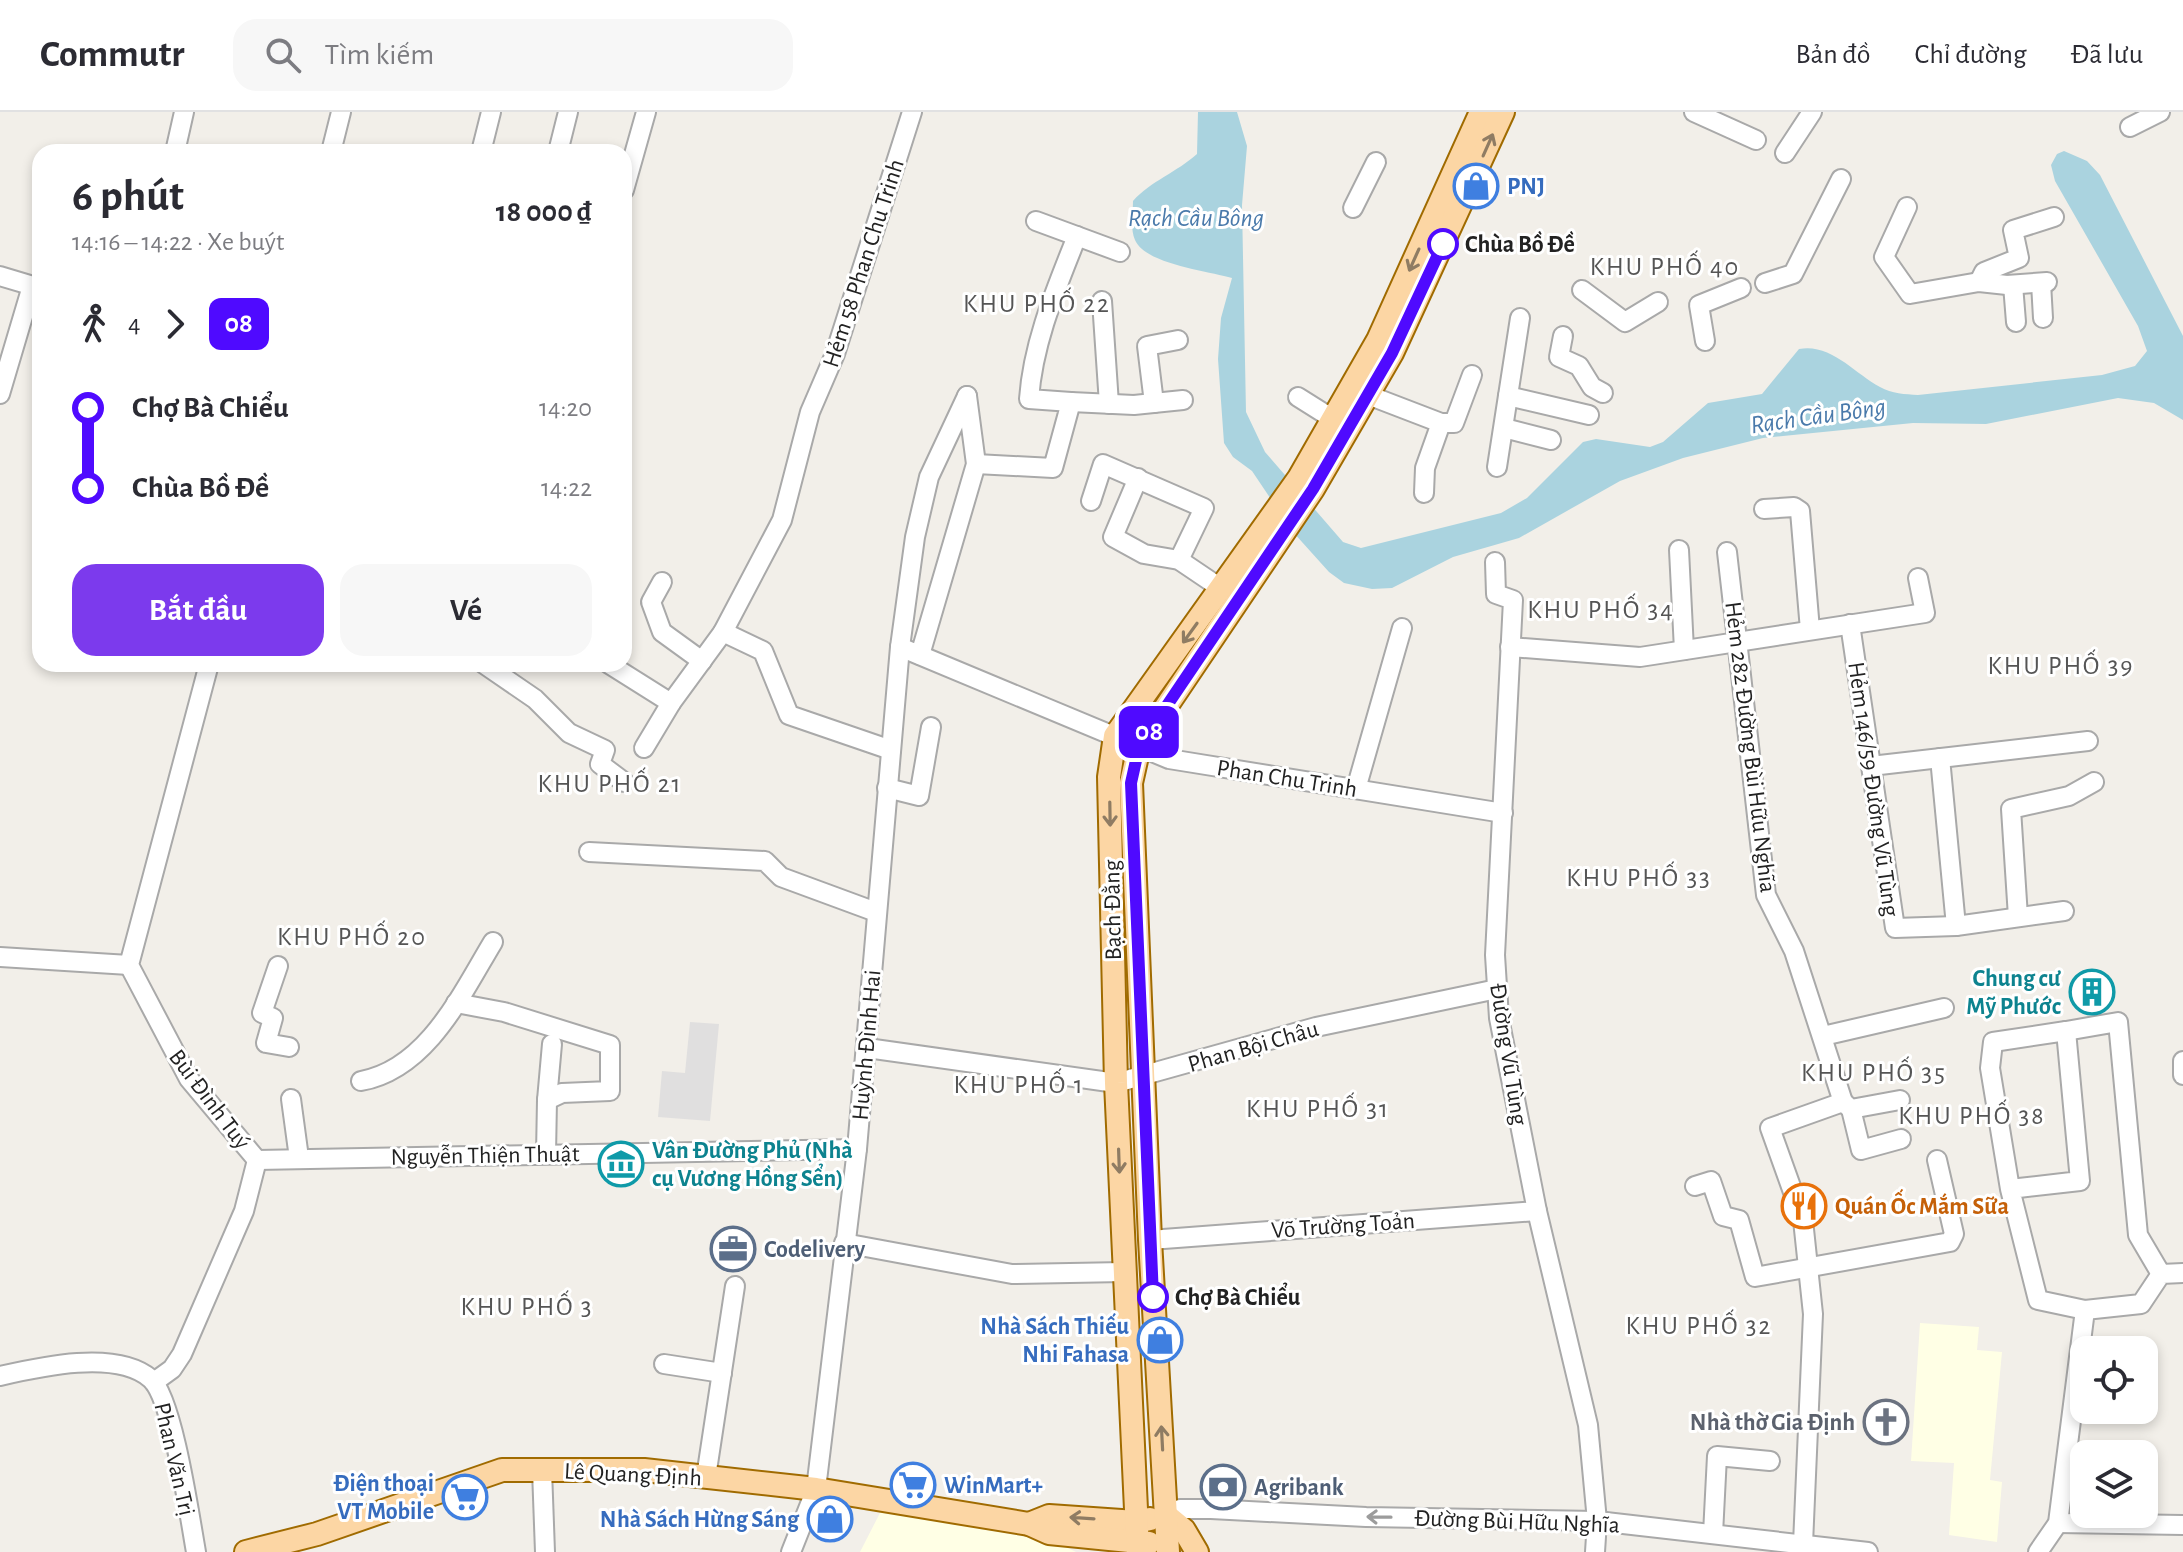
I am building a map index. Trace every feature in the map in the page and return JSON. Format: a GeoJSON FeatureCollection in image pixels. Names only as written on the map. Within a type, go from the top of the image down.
{"type":"FeatureCollection","features":[{"type":"Feature","properties":{"kind":"main road","name":"Bạch Đằng"},"geometry":{"type":"LineString","coordinates":[[1306,484],[1333,419],[1378,340],[1481,112]]}},
{"type":"Feature","properties":{"kind":"main road","name":"Bạch Đằng"},"geometry":{"type":"LineString","coordinates":[[1168,1547],[1150,1240],[1131,783],[1139,747],[1275,530],[1368,395],[1392,353],[1503,112]]}},
{"type":"Feature","properties":{"kind":"main road","name":"Bạch Đằng"},"geometry":{"type":"LineString","coordinates":[[1137,1539],[1116,1083],[1109,777],[1115,736],[1222,589],[1275,530]]}},
{"type":"Feature","properties":{"kind":"main road","name":"Lê Quang Định"},"geometry":{"type":"LineString","coordinates":[[246,1552],[316,1543],[502,1470],[644,1470],[816,1489],[1029,1524],[1091,1545],[1137,1539]]}},
{"type":"Feature","properties":{"kind":"main road","name":"Lê Quang Định"},"geometry":{"type":"LineString","coordinates":[[1029,1524],[1049,1516],[1137,1539]]}},
{"type":"Feature","properties":{"kind":"main road"},"geometry":{"type":"LineString","coordinates":[[1137,1539],[1167,1516],[1184,1530],[1197,1552]]}},
{"type":"Feature","properties":{"kind":"main road"},"geometry":{"type":"LineString","coordinates":[[1137,1539],[1168,1547]]}},
{"type":"Feature","properties":{"kind":"street"},"geometry":{"type":"LineString","coordinates":[[176,144],[184,112]]}},
{"type":"Feature","properties":{"kind":"street"},"geometry":{"type":"LineString","coordinates":[[333,144],[341,112]]}},
{"type":"Feature","properties":{"kind":"street"},"geometry":{"type":"LineString","coordinates":[[483,144],[491,112]]}},
{"type":"Feature","properties":{"kind":"street"},"geometry":{"type":"LineString","coordinates":[[560,144],[568,112]]}},
{"type":"Feature","properties":{"kind":"street"},"geometry":{"type":"LineString","coordinates":[[632,162],[646,112]]}},
{"type":"Feature","properties":{"kind":"street","name":"Hẻm 58 Phan Chu Trinh"},"geometry":{"type":"LineString","coordinates":[[644,748],[671,703],[723,632],[782,520],[810,412],[835,354],[912,112]]}},
{"type":"Feature","properties":{"kind":"street"},"geometry":{"type":"LineString","coordinates":[[1694,112],[1756,140]]}},
{"type":"Feature","properties":{"kind":"street"},"geometry":{"type":"LineString","coordinates":[[1785,153],[1812,112]]}},
{"type":"Feature","properties":{"kind":"street"},"geometry":{"type":"LineString","coordinates":[[2130,127],[2160,112]]}},
{"type":"Feature","properties":{"kind":"street"},"geometry":{"type":"LineString","coordinates":[[1353,208],[1376,162]]}},
{"type":"Feature","properties":{"kind":"street"},"geometry":{"type":"LineString","coordinates":[[1765,283],[1793,274],[1841,179]]}},
{"type":"Feature","properties":{"kind":"street"},"geometry":{"type":"LineString","coordinates":[[1907,207],[1884,257],[1910,294],[1979,282],[2013,285],[2044,282],[2043,318]]}},
{"type":"Feature","properties":{"kind":"street"},"geometry":{"type":"LineString","coordinates":[[1979,282],[1984,272],[2019,258],[2013,230],[2054,217]]}},
{"type":"Feature","properties":{"kind":"street"},"geometry":{"type":"LineString","coordinates":[[1036,221],[1120,252]]}},
{"type":"Feature","properties":{"kind":"street"},"geometry":{"type":"LineString","coordinates":[[1077,236],[1046,316],[1031,372],[1029,399],[1109,404],[1183,400]]}},
{"type":"Feature","properties":{"kind":"street"},"geometry":{"type":"LineString","coordinates":[[0,276],[32,286]]}},
{"type":"Feature","properties":{"kind":"street"},"geometry":{"type":"LineString","coordinates":[[2013,285],[2016,322]]}},
{"type":"Feature","properties":{"kind":"street"},"geometry":{"type":"LineString","coordinates":[[1705,341],[1699,305],[1741,288]]}},
{"type":"Feature","properties":{"kind":"street"},"geometry":{"type":"LineString","coordinates":[[1582,290],[1625,322],[1658,302]]}},
{"type":"Feature","properties":{"kind":"street"},"geometry":{"type":"LineString","coordinates":[[0,394],[32,299]]}},
{"type":"Feature","properties":{"kind":"street"},"geometry":{"type":"LineString","coordinates":[[1102,301],[1109,404]]}},
{"type":"Feature","properties":{"kind":"street"},"geometry":{"type":"LineString","coordinates":[[1497,467],[1520,318]]}},
{"type":"Feature","properties":{"kind":"street"},"geometry":{"type":"LineString","coordinates":[[1563,336],[1559,357],[1579,366],[1592,387],[1603,393]]}},
{"type":"Feature","properties":{"kind":"street"},"geometry":{"type":"LineString","coordinates":[[1154,403],[1147,346],[1178,340]]}},
{"type":"Feature","properties":{"kind":"street"},"geometry":{"type":"LineString","coordinates":[[1368,395],[1441,423],[1454,423],[1472,375]]}},
{"type":"Feature","properties":{"kind":"street","name":"Huỳnh Đình Hai"},"geometry":{"type":"LineString","coordinates":[[791,1552],[816,1489],[857,1149],[900,647],[922,501],[938,455],[967,396],[976,464]]}},
{"type":"Feature","properties":{"kind":"street"},"geometry":{"type":"LineString","coordinates":[[1508,396],[1589,415]]}},
{"type":"Feature","properties":{"kind":"street"},"geometry":{"type":"LineString","coordinates":[[1298,397],[1333,419]]}},
{"type":"Feature","properties":{"kind":"street"},"geometry":{"type":"LineString","coordinates":[[920,655],[976,464],[1053,468],[1071,402]]}},
{"type":"Feature","properties":{"kind":"street"},"geometry":{"type":"LineString","coordinates":[[1424,493],[1425,468],[1441,423]]}},
{"type":"Feature","properties":{"kind":"street"},"geometry":{"type":"LineString","coordinates":[[1504,428],[1551,440]]}},
{"type":"Feature","properties":{"kind":"street"},"geometry":{"type":"LineString","coordinates":[[1091,501],[1103,464],[1204,508],[1179,560]]}},
{"type":"Feature","properties":{"kind":"street"},"geometry":{"type":"LineString","coordinates":[[1138,478],[1113,537],[1144,554],[1179,560],[1222,589]]}},
{"type":"Feature","properties":{"kind":"street"},"geometry":{"type":"LineString","coordinates":[[1764,509],[1794,507],[1800,511],[1810,630]]}},
{"type":"Feature","properties":{"kind":"street"},"geometry":{"type":"LineString","coordinates":[[1679,550],[1684,650]]}},
{"type":"Feature","properties":{"kind":"street","name":"Hẻm 282 Đường Bùi Hữu Nghĩa"},"geometry":{"type":"LineString","coordinates":[[1727,552],[1766,895],[1794,951],[1861,1150],[1901,1139]]}},
{"type":"Feature","properties":{"kind":"street","name":"Đường Vũ Tùng"},"geometry":{"type":"LineString","coordinates":[[1495,562],[1496,594],[1513,600],[1495,955],[1497,989],[1505,1052],[1537,1211],[1588,1425],[1597,1521],[1595,1552]]}},
{"type":"Feature","properties":{"kind":"street"},"geometry":{"type":"LineString","coordinates":[[1510,647],[1640,657],[1925,613],[1918,578]]}},
{"type":"Feature","properties":{"kind":"street"},"geometry":{"type":"LineString","coordinates":[[662,582],[651,602],[662,632],[702,661]]}},
{"type":"Feature","properties":{"kind":"street","name":"Hẻm 146/59 Đường Vũ Tùng"},"geometry":{"type":"LineString","coordinates":[[1850,624],[1895,928],[1956,926],[2064,911]]}},
{"type":"Feature","properties":{"kind":"street"},"geometry":{"type":"LineString","coordinates":[[1356,789],[1402,628]]}},
{"type":"Feature","properties":{"kind":"street"},"geometry":{"type":"LineString","coordinates":[[723,632],[763,651],[789,715],[891,750]]}},
{"type":"Feature","properties":{"kind":"street","name":"Phan Chu Trinh"},"geometry":{"type":"LineString","coordinates":[[900,647],[1169,759],[1503,813]]}},
{"type":"Feature","properties":{"kind":"street"},"geometry":{"type":"LineString","coordinates":[[0,957],[129,965],[207,672]]}},
{"type":"Feature","properties":{"kind":"street"},"geometry":{"type":"LineString","coordinates":[[496,672],[535,699],[569,733],[605,750],[600,764],[624,782]]}},
{"type":"Feature","properties":{"kind":"street"},"geometry":{"type":"LineString","coordinates":[[622,672],[671,703]]}},
{"type":"Feature","properties":{"kind":"street"},"geometry":{"type":"LineString","coordinates":[[887,788],[919,796],[931,727]]}},
{"type":"Feature","properties":{"kind":"street"},"geometry":{"type":"LineString","coordinates":[[1871,766],[2088,741]]}},
{"type":"Feature","properties":{"kind":"street"},"geometry":{"type":"LineString","coordinates":[[1940,758],[1956,926]]}},
{"type":"Feature","properties":{"kind":"street"},"geometry":{"type":"LineString","coordinates":[[2018,917],[2011,809],[2069,796],[2094,782]]}},
{"type":"Feature","properties":{"kind":"street"},"geometry":{"type":"LineString","coordinates":[[589,852],[765,861],[781,877],[876,912]]}},
{"type":"Feature","properties":{"kind":"street"},"geometry":{"type":"LineString","coordinates":[[361,1081],[396,1071],[414,1057],[456,1003],[493,942]]}},
{"type":"Feature","properties":{"kind":"street","name":"Bùi Đình Tuý"},"geometry":{"type":"LineString","coordinates":[[129,965],[189,1079],[257,1160],[244,1211],[182,1354],[172,1369],[154,1382]]}},
{"type":"Feature","properties":{"kind":"street"},"geometry":{"type":"LineString","coordinates":[[278,966],[262,1013],[273,1018],[266,1043],[289,1047]]}},
{"type":"Feature","properties":{"kind":"street","name":"Phan Bội Châu"},"geometry":{"type":"LineString","coordinates":[[867,1048],[1116,1083],[1316,1027],[1497,989]]}},
{"type":"Feature","properties":{"kind":"street"},"geometry":{"type":"LineString","coordinates":[[456,1003],[504,1012],[610,1045],[610,1091],[562,1093],[547,1100]]}},
{"type":"Feature","properties":{"kind":"street"},"geometry":{"type":"LineString","coordinates":[[1823,1036],[1944,1008]]}},
{"type":"Feature","properties":{"kind":"street"},"geometry":{"type":"LineString","coordinates":[[2118,1022],[2138,1235],[2161,1274],[2141,1304],[2085,1310],[2038,1300],[2010,1189],[1990,1068],[1993,1042],[2118,1022]]}},
{"type":"Feature","properties":{"kind":"street"},"geometry":{"type":"LineString","coordinates":[[2010,1189],[2080,1181],[2066,1031]]}},
{"type":"Feature","properties":{"kind":"street"},"geometry":{"type":"LineString","coordinates":[[546,1154],[552,1044]]}},
{"type":"Feature","properties":{"kind":"street"},"geometry":{"type":"LineString","coordinates":[[2183,1061],[2183,1075]]}},
{"type":"Feature","properties":{"kind":"street"},"geometry":{"type":"LineString","coordinates":[[291,1099],[299,1158]]}},
{"type":"Feature","properties":{"kind":"street"},"geometry":{"type":"LineString","coordinates":[[1803,1544],[1813,1314],[1803,1220],[1770,1128],[1847,1106],[1900,1100]]}},
{"type":"Feature","properties":{"kind":"street","name":"Nguyễn Thiện Thuật"},"geometry":{"type":"LineString","coordinates":[[257,1160],[857,1149]]}},
{"type":"Feature","properties":{"kind":"street"},"geometry":{"type":"LineString","coordinates":[[1695,1186],[1711,1181],[1723,1216],[1739,1220],[1755,1277],[1950,1242],[1954,1234],[1937,1160]]}},
{"type":"Feature","properties":{"kind":"street","name":"Võ Trường Toản"},"geometry":{"type":"LineString","coordinates":[[1150,1240],[1537,1211]]}},
{"type":"Feature","properties":{"kind":"street"},"geometry":{"type":"LineString","coordinates":[[844,1243],[1012,1274],[1124,1272]]}},
{"type":"Feature","properties":{"kind":"street"},"geometry":{"type":"LineString","coordinates":[[2161,1274],[2183,1273]]}},
{"type":"Feature","properties":{"kind":"street"},"geometry":{"type":"LineString","coordinates":[[706,1477],[735,1286]]}},
{"type":"Feature","properties":{"kind":"street"},"geometry":{"type":"LineString","coordinates":[[2038,1552],[2058,1523],[2085,1310]]}},
{"type":"Feature","properties":{"kind":"street","name":"Phan Văn Trị"},"geometry":{"type":"LineString","coordinates":[[0,1376],[88,1362],[129,1369],[154,1382],[162,1398],[175,1447],[196,1552]]}},
{"type":"Feature","properties":{"kind":"street"},"geometry":{"type":"LineString","coordinates":[[664,1364],[722,1373]]}},
{"type":"Feature","properties":{"kind":"street"},"geometry":{"type":"LineString","coordinates":[[1713,1534],[1717,1456],[1770,1461]]}},
{"type":"Feature","properties":{"kind":"street"},"geometry":{"type":"LineString","coordinates":[[542,1470],[545,1552]]}},
{"type":"Feature","properties":{"kind":"street","name":"Đường Bùi Hữu Nghĩa"},"geometry":{"type":"LineString","coordinates":[[1167,1516],[1180,1509],[1211,1509],[1366,1517],[1597,1521],[1868,1552]]}},
{"type":"Feature","properties":{"kind":"street"},"geometry":{"type":"LineString","coordinates":[[2058,1523],[2183,1525]]}},
{"type":"Feature","properties":{"kind":"shaded area"},"geometry":{"type":"Polygon","coordinates":[[[690,1022],[719,1024],[710,1121],[658,1117],[662,1071],[685,1073],[690,1022]]]}},
{"type":"Feature","properties":{"kind":"shaded area"},"geometry":{"type":"Polygon","coordinates":[[[1920,1323],[1979,1327],[1977,1350],[2002,1352],[1990,1480],[2002,1482],[1997,1542],[1949,1535],[1954,1463],[1911,1461],[1920,1323]]]}},
{"type":"Feature","properties":{"kind":"shaded area"},"geometry":{"type":"Polygon","coordinates":[[[881,1511],[1056,1542],[1076,1552],[860,1552],[881,1511]]]}},
{"type":"Feature","properties":{"kind":"water","name":"Rạch Cầu Bông"},"geometry":{"type":"Polygon","coordinates":[[[1198,112],[1237,112],[1247,146],[1242,205],[1246,412],[1265,452],[1343,542],[1361,548],[1501,513],[1527,498],[1583,442],[1596,439],[1650,447],[1663,442],[1708,403],[1762,394],[1799,349],[1822,350],[1885,389],[1918,395],[2102,375],[2135,366],[2147,351],[2138,326],[2055,181],[2051,165],[2057,154],[2064,151],[2087,161],[2100,175],[2183,336],[2183,420],[2154,403],[2118,398],[1986,424],[1913,423],[1763,438],[1683,458],[1620,481],[1519,538],[1453,557],[1392,588],[1372,589],[1344,583],[1329,572],[1293,532],[1252,471],[1233,457],[1224,443],[1218,359],[1221,318],[1232,278],[1164,261],[1141,248],[1133,236],[1133,201],[1197,154],[1198,112]]]}},
{"type":"Feature","properties":{"kind":"bus line","name":"08"},"geometry":{"type":"LineString","coordinates":[[1153,1297],[1131,783],[1139,747],[1313,489],[1392,353],[1443,244]]}},
{"type":"Feature","properties":{"kind":"place","name":"PNJ"},"geometry":{"type":"Point","coordinates":[1476,186]}},
{"type":"Feature","properties":{"kind":"place","name":"Chùa Bồ Đề"},"geometry":{"type":"Point","coordinates":[1443,244]}},
{"type":"Feature","properties":{"kind":"place","name":"Chung cư Mỹ Phước"},"geometry":{"type":"Point","coordinates":[2092,992]}},
{"type":"Feature","properties":{"kind":"place","name":"Vân Đường Phủ (Nhà cụ Vương Hồng Sển)"},"geometry":{"type":"Point","coordinates":[621,1164]}},
{"type":"Feature","properties":{"kind":"place","name":"Quán Ốc Mắm Sữa"},"geometry":{"type":"Point","coordinates":[1804,1206]}},
{"type":"Feature","properties":{"kind":"place","name":"Codelivery"},"geometry":{"type":"Point","coordinates":[733,1249]}},
{"type":"Feature","properties":{"kind":"place","name":"Chợ Bà Chiểu"},"geometry":{"type":"Point","coordinates":[1153,1297]}},
{"type":"Feature","properties":{"kind":"place","name":"Nhà Sách Thiếu Nhi Fahasa"},"geometry":{"type":"Point","coordinates":[1160,1340]}},
{"type":"Feature","properties":{"kind":"place","name":"Nhà thờ Gia Định"},"geometry":{"type":"Point","coordinates":[1886,1422]}},
{"type":"Feature","properties":{"kind":"place","name":"WinMart+"},"geometry":{"type":"Point","coordinates":[913,1485]}},
{"type":"Feature","properties":{"kind":"place","name":"Agribank"},"geometry":{"type":"Point","coordinates":[1223,1487]}},
{"type":"Feature","properties":{"kind":"place","name":"Điện thoại VT Mobile"},"geometry":{"type":"Point","coordinates":[465,1497]}},
{"type":"Feature","properties":{"kind":"place","name":"Nhà Sách Hừng Sáng"},"geometry":{"type":"Point","coordinates":[830,1519]}},
{"type":"Feature","properties":{"kind":"district","name":"KHU PHỐ 40"},"geometry":{"type":"Point","coordinates":[1665,266]}},
{"type":"Feature","properties":{"kind":"district","name":"KHU PHỐ 22"},"geometry":{"type":"Point","coordinates":[1037,303]}},
{"type":"Feature","properties":{"kind":"district","name":"KHU PHỐ 34"},"geometry":{"type":"Point","coordinates":[1601,609]}},
{"type":"Feature","properties":{"kind":"district","name":"KHU PHỐ 39"},"geometry":{"type":"Point","coordinates":[2061,665]}},
{"type":"Feature","properties":{"kind":"district","name":"KHU PHỐ 21"},"geometry":{"type":"Point","coordinates":[610,783]}},
{"type":"Feature","properties":{"kind":"district","name":"KHU PHỐ 33"},"geometry":{"type":"Point","coordinates":[1639,877]}},
{"type":"Feature","properties":{"kind":"district","name":"KHU PHỐ 20"},"geometry":{"type":"Point","coordinates":[352,936]}},
{"type":"Feature","properties":{"kind":"district","name":"KHU PHỐ 35"},"geometry":{"type":"Point","coordinates":[1874,1072]}},
{"type":"Feature","properties":{"kind":"district","name":"KHU PHỐ 1"},"geometry":{"type":"Point","coordinates":[1019,1084]}},
{"type":"Feature","properties":{"kind":"district","name":"KHU PHỐ 31"},"geometry":{"type":"Point","coordinates":[1318,1108]}},
{"type":"Feature","properties":{"kind":"district","name":"KHU PHỐ 38"},"geometry":{"type":"Point","coordinates":[1972,1115]}},
{"type":"Feature","properties":{"kind":"district","name":"KHU PHỐ 3"},"geometry":{"type":"Point","coordinates":[527,1306]}},
{"type":"Feature","properties":{"kind":"district","name":"KHU PHỐ 32"},"geometry":{"type":"Point","coordinates":[1699,1325]}}]}
